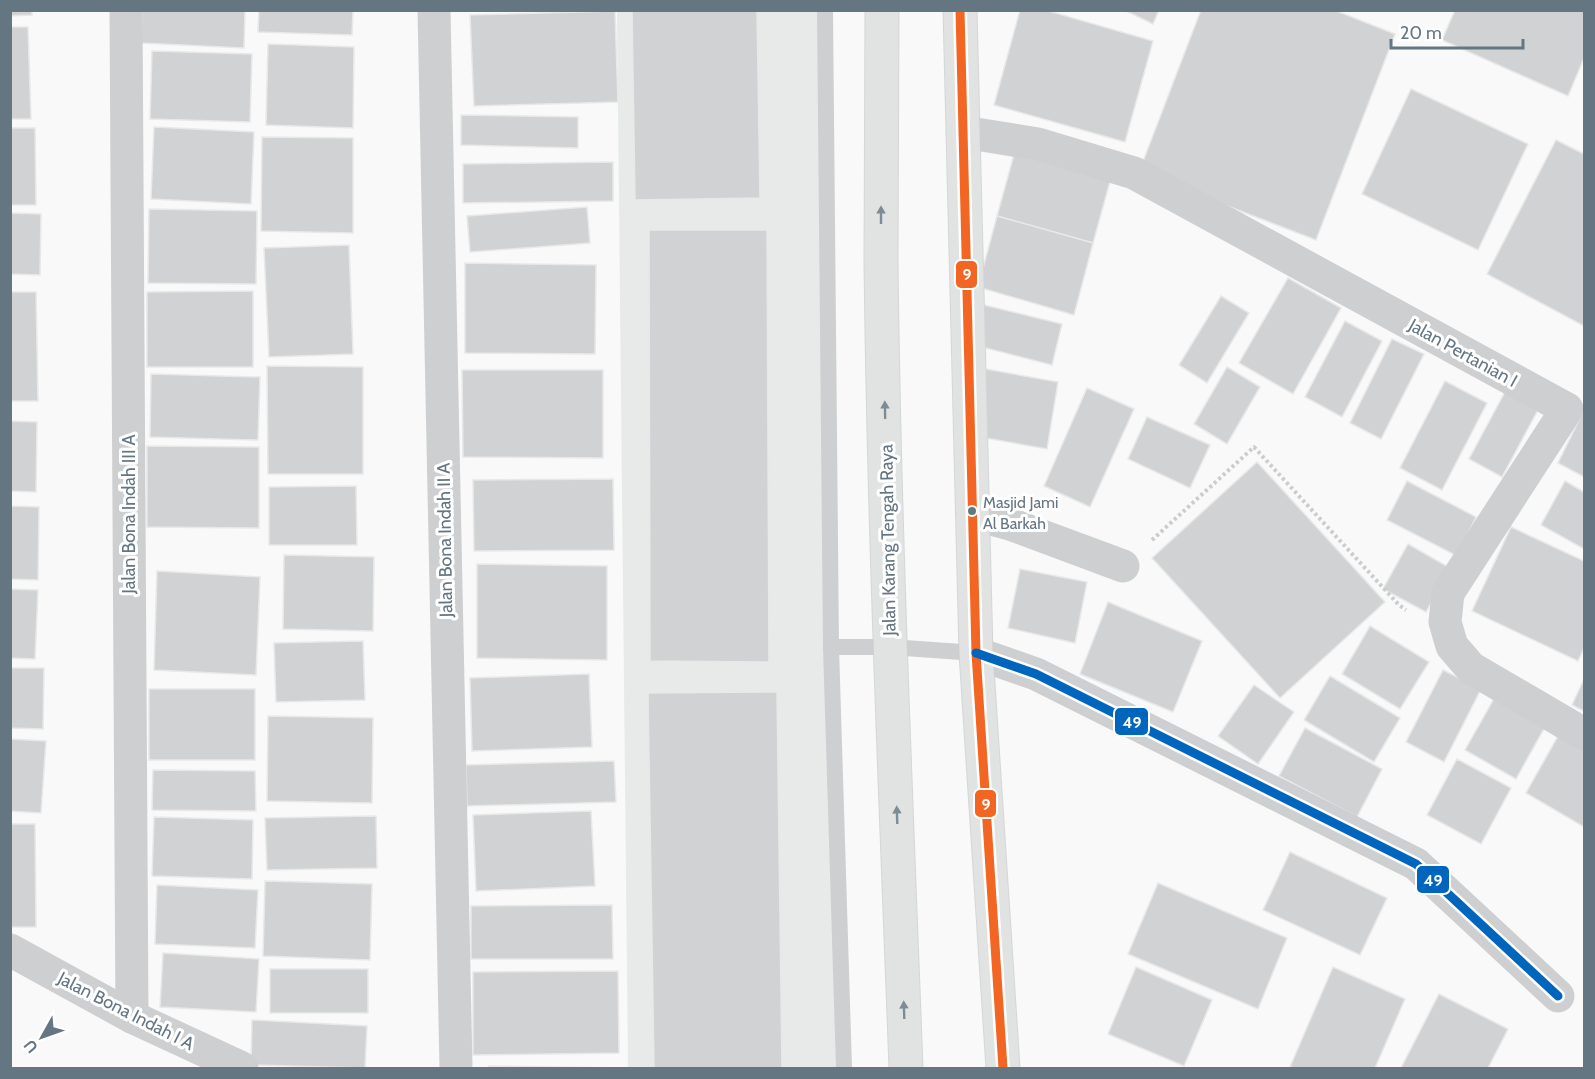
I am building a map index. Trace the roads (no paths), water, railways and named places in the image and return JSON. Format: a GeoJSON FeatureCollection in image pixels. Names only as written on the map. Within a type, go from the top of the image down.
{"type":"FeatureCollection","features":[{"type":"Feature","properties":{"kind":"main road","name":"Jalan Karang Tengah Raya"},"geometry":{"type":"LineString","coordinates":[[882,10],[881,261],[890,647],[906,1068]]}},
{"type":"Feature","properties":{"kind":"main road"},"geometry":{"type":"LineString","coordinates":[[960,10],[976,652],[1003,1068]]}},
{"type":"Feature","properties":{"kind":"street","name":"Jalan Bona Indah III A"},"geometry":{"type":"LineString","coordinates":[[126,10],[132,1017]]}},
{"type":"Feature","properties":{"kind":"street","name":"Jalan Bona Indah II A"},"geometry":{"type":"LineString","coordinates":[[434,10],[456,1068]]}},
{"type":"Feature","properties":{"kind":"street","name":"Jalan Pertanian I"},"geometry":{"type":"LineString","coordinates":[[963,132],[1038,144],[1134,173],[1567,409],[1449,593],[1446,622],[1452,645],[1470,668],[1584,734]]}},
{"type":"Feature","properties":{"kind":"street"},"geometry":{"type":"LineString","coordinates":[[972,514],[1010,524],[1124,566]]}},
{"type":"Feature","properties":{"kind":"street"},"geometry":{"type":"LineString","coordinates":[[976,652],[1036,674],[1416,864],[1558,996]]}},
{"type":"Feature","properties":{"kind":"street","name":"Jalan Bona Indah I A"},"geometry":{"type":"LineString","coordinates":[[10,951],[132,1017],[242,1068]]}},
{"type":"Feature","properties":{"kind":"lane"},"geometry":{"type":"LineString","coordinates":[[825,10],[831,647],[844,1068]]}},
{"type":"Feature","properties":{"kind":"lane"},"geometry":{"type":"LineString","coordinates":[[831,647],[890,647],[976,652]]}},
{"type":"Feature","properties":{"kind":"place","name":"Masjid Jami Al Barkah"},"geometry":{"type":"Point","coordinates":[972,511]}}]}
